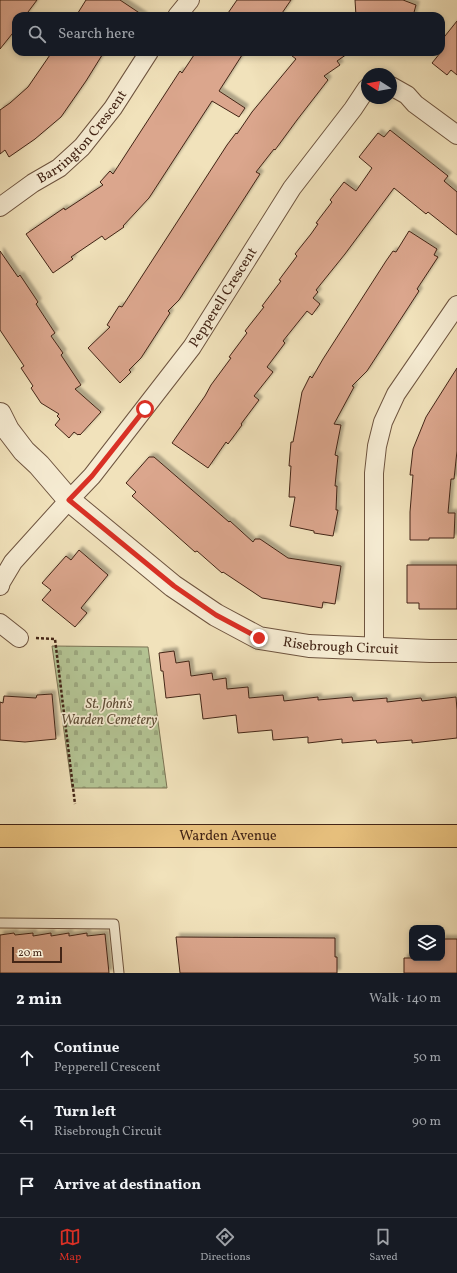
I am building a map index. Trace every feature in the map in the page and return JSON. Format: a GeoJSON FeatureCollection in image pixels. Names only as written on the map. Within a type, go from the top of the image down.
{"type":"FeatureCollection","features":[{"type":"Feature","properties":{"kind":"main road","name":"Warden Avenue"},"geometry":{"type":"LineString","coordinates":[[0,836],[457,836]]}},
{"type":"Feature","properties":{"kind":"street"},"geometry":{"type":"LineString","coordinates":[[180,12],[190,0]]}},
{"type":"Feature","properties":{"kind":"street","name":"Barrington Crescent"},"geometry":{"type":"LineString","coordinates":[[0,207],[33,183],[59,168],[82,147],[113,108],[146,56]]}},
{"type":"Feature","properties":{"kind":"street"},"geometry":{"type":"LineString","coordinates":[[397,89],[407,95],[415,104],[457,135]]}},
{"type":"Feature","properties":{"kind":"street","name":"Pepperell Crescent"},"geometry":{"type":"LineString","coordinates":[[0,586],[13,562],[92,476],[192,347],[292,188],[361,97]]}},
{"type":"Feature","properties":{"kind":"street"},"geometry":{"type":"LineString","coordinates":[[374,650],[374,473],[377,446],[382,422],[396,394],[457,305]]}},
{"type":"Feature","properties":{"kind":"street","name":"Risebrough Circuit"},"geometry":{"type":"LineString","coordinates":[[0,414],[8,430],[24,451],[39,465],[69,500],[174,586],[216,615],[259,638],[309,646],[430,652],[457,651]]}},
{"type":"Feature","properties":{"kind":"street"},"geometry":{"type":"LineString","coordinates":[[0,623],[19,638]]}},
{"type":"Feature","properties":{"kind":"lane"},"geometry":{"type":"LineString","coordinates":[[0,923],[114,924],[119,973]]}},
{"type":"Feature","properties":{"kind":"path"},"geometry":{"type":"LineString","coordinates":[[19,638],[55,639],[75,804]]}},
{"type":"Feature","properties":{"kind":"green space","name":"St. John's Warden Cemetery"},"geometry":{"type":"Polygon","coordinates":[[[52,646],[148,647],[167,788],[72,788],[52,646]]]}},
{"type":"Feature","properties":{"kind":"building"},"geometry":{"type":"Polygon","coordinates":[[[0,0],[37,0],[28,12],[12,12],[12,34],[0,49],[0,0]]]}},
{"type":"Feature","properties":{"kind":"building"},"geometry":{"type":"Polygon","coordinates":[[[86,0],[120,0],[138,12],[78,12],[86,0]]]}},
{"type":"Feature","properties":{"kind":"building"},"geometry":{"type":"Polygon","coordinates":[[[237,0],[291,0],[283,12],[229,12],[237,0]]]}},
{"type":"Feature","properties":{"kind":"building"},"geometry":{"type":"Polygon","coordinates":[[[355,0],[403,0],[416,5],[414,12],[356,12],[355,0]]]}},
{"type":"Feature","properties":{"kind":"building"},"geometry":{"type":"Polygon","coordinates":[[[457,21],[457,75],[451,70],[447,75],[432,63],[438,56],[445,56],[445,36],[457,21]]]}},
{"type":"Feature","properties":{"kind":"building"},"geometry":{"type":"Polygon","coordinates":[[[49,56],[102,56],[61,117],[35,139],[9,157],[5,150],[0,154],[0,110],[28,87],[49,56]]]}},
{"type":"Feature","properties":{"kind":"building"},"geometry":{"type":"Polygon","coordinates":[[[193,56],[241,56],[219,91],[245,108],[239,117],[212,101],[149,198],[123,226],[124,227],[105,240],[102,236],[71,257],[73,259],[53,273],[26,234],[64,208],[65,210],[103,185],[100,182],[110,171],[113,174],[180,71],[182,73],[193,56]]]}},
{"type":"Feature","properties":{"kind":"building"},"geometry":{"type":"Polygon","coordinates":[[[292,56],[344,56],[337,61],[340,65],[324,76],[328,80],[275,150],[274,149],[256,172],[260,174],[179,300],[168,311],[170,313],[141,358],[129,370],[131,372],[120,383],[88,348],[110,327],[107,325],[119,306],[122,307],[227,145],[296,59],[292,56]]]}},
{"type":"Feature","properties":{"kind":"building"},"geometry":{"type":"Polygon","coordinates":[[[390,130],[448,176],[444,181],[457,192],[457,235],[428,212],[426,214],[394,188],[316,290],[318,292],[313,298],[320,304],[312,315],[307,311],[283,341],[285,343],[267,367],[273,372],[254,396],[259,400],[228,444],[226,442],[208,468],[172,443],[231,358],[229,357],[247,333],[245,331],[264,307],[262,306],[281,281],[279,280],[297,256],[295,254],[311,234],[318,224],[316,223],[332,202],[330,200],[344,182],[356,191],[372,168],[359,157],[378,133],[384,137],[390,130]]]}},
{"type":"Feature","properties":{"kind":"building"},"geometry":{"type":"Polygon","coordinates":[[[409,231],[437,249],[434,255],[438,257],[417,289],[419,291],[367,371],[352,386],[354,387],[334,424],[341,425],[335,455],[338,456],[335,486],[337,486],[336,510],[338,510],[333,536],[314,533],[314,531],[290,526],[295,497],[289,497],[291,442],[293,442],[302,392],[310,376],[312,378],[386,261],[393,251],[396,252],[409,231]]]}},
{"type":"Feature","properties":{"kind":"building"},"geometry":{"type":"Polygon","coordinates":[[[0,251],[18,277],[20,275],[38,302],[36,304],[55,333],[51,336],[63,353],[61,355],[81,385],[75,389],[101,412],[80,435],[74,432],[69,438],[55,425],[60,419],[57,416],[59,414],[41,403],[31,388],[33,386],[21,368],[24,366],[0,330],[0,251]]]}},
{"type":"Feature","properties":{"kind":"building"},"geometry":{"type":"Polygon","coordinates":[[[457,368],[457,451],[454,479],[451,479],[448,513],[455,513],[454,538],[410,540],[410,512],[413,475],[410,475],[413,449],[426,417],[457,368]]]}},
{"type":"Feature","properties":{"kind":"building"},"geometry":{"type":"Polygon","coordinates":[[[149,457],[154,457],[253,542],[255,539],[260,539],[288,558],[341,566],[335,604],[323,602],[322,608],[262,598],[223,572],[222,573],[197,551],[195,552],[132,496],[136,492],[126,483],[149,457]]]}},
{"type":"Feature","properties":{"kind":"building"},"geometry":{"type":"Polygon","coordinates":[[[79,550],[108,575],[81,608],[87,613],[75,627],[42,600],[51,590],[42,583],[66,556],[71,560],[79,550]]]}},
{"type":"Feature","properties":{"kind":"building"},"geometry":{"type":"Polygon","coordinates":[[[407,565],[457,565],[457,609],[419,609],[419,603],[407,603],[407,565]]]}},
{"type":"Feature","properties":{"kind":"building"},"geometry":{"type":"Polygon","coordinates":[[[174,651],[176,663],[189,661],[191,676],[212,673],[213,680],[226,678],[227,689],[248,687],[249,698],[283,695],[284,701],[318,697],[318,700],[352,697],[353,701],[387,698],[387,702],[421,698],[422,701],[456,697],[457,738],[412,743],[412,740],[377,743],[376,740],[342,743],[342,739],[308,743],[308,737],[273,740],[272,730],[238,733],[236,715],[203,719],[200,694],[166,698],[159,653],[174,651]]]}},
{"type":"Feature","properties":{"kind":"building"},"geometry":{"type":"Polygon","coordinates":[[[52,694],[56,739],[25,742],[0,740],[0,702],[3,703],[4,696],[36,698],[37,695],[52,694]]]}},
{"type":"Feature","properties":{"kind":"building"},"geometry":{"type":"Polygon","coordinates":[[[14,933],[15,935],[33,933],[33,936],[51,933],[51,936],[69,933],[69,936],[87,933],[87,936],[105,934],[109,973],[0,973],[0,935],[14,933]]]}},
{"type":"Feature","properties":{"kind":"building"},"geometry":{"type":"Polygon","coordinates":[[[176,937],[335,938],[337,973],[180,973],[176,937]]]}},
{"type":"Feature","properties":{"kind":"building"},"geometry":{"type":"Polygon","coordinates":[[[445,939],[457,939],[457,973],[404,973],[404,958],[409,958],[409,961],[445,961],[445,939]]]}},
{"type":"Feature","properties":{"kind":"route"},"geometry":{"type":"LineString","coordinates":[[145,409],[92,476],[69,500],[174,586],[216,615],[259,638]]}}]}
